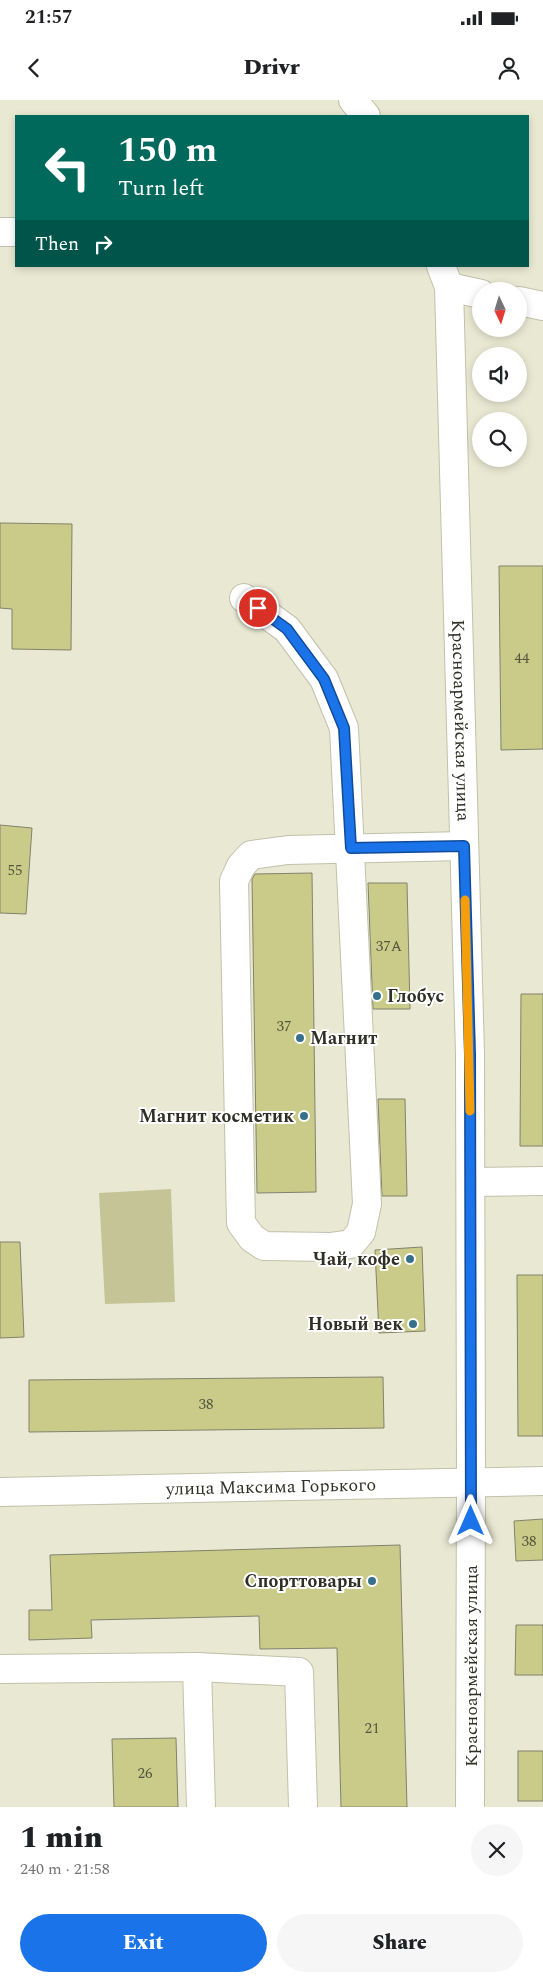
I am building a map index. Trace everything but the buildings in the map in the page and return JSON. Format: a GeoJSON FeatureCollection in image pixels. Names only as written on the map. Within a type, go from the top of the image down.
{"type":"FeatureCollection","features":[{"type":"Feature","properties":{"kind":"street"},"geometry":{"type":"LineString","coordinates":[[353,100],[365,115]]}},
{"type":"Feature","properties":{"kind":"street"},"geometry":{"type":"LineString","coordinates":[[0,232],[15,232]]}},
{"type":"Feature","properties":{"kind":"street"},"geometry":{"type":"LineString","coordinates":[[445,277],[472,290]]}},
{"type":"Feature","properties":{"kind":"street","name":"Красноармейская улица"},"geometry":{"type":"LineString","coordinates":[[445,277],[470,1054],[470,1807]]}},
{"type":"Feature","properties":{"kind":"street"},"geometry":{"type":"LineString","coordinates":[[528,303],[543,306]]}},
{"type":"Feature","properties":{"kind":"street"},"geometry":{"type":"LineString","coordinates":[[244,598],[287,629],[324,679],[344,728],[351,848],[367,1204],[361,1232],[351,1244],[330,1247],[264,1246],[252,1238],[241,1223],[234,881],[241,866],[251,855],[288,850],[351,848],[464,846]]}},
{"type":"Feature","properties":{"kind":"street"},"geometry":{"type":"LineString","coordinates":[[471,1182],[543,1181]]}},
{"type":"Feature","properties":{"kind":"street","name":"улица Максима Горького"},"geometry":{"type":"LineString","coordinates":[[0,1492],[543,1481]]}},
{"type":"Feature","properties":{"kind":"street"},"geometry":{"type":"LineString","coordinates":[[198,1667],[201,1807]]}},
{"type":"Feature","properties":{"kind":"street"},"geometry":{"type":"LineString","coordinates":[[0,1669],[198,1667],[299,1672],[303,1807]]}},
{"type":"Feature","properties":{"kind":"green space"},"geometry":{"type":"Polygon","coordinates":[[[171,1189],[175,1302],[105,1304],[99,1193],[171,1189]]]}},
{"type":"Feature","properties":{"kind":"slow traffic"},"geometry":{"type":"LineString","coordinates":[[465,900],[470,1111]]}},
{"type":"Feature","properties":{"kind":"place","name":"Глобус"},"geometry":{"type":"Point","coordinates":[377,996]}},
{"type":"Feature","properties":{"kind":"place","name":"Магнит"},"geometry":{"type":"Point","coordinates":[300,1038]}},
{"type":"Feature","properties":{"kind":"place","name":"Магнит косметик"},"geometry":{"type":"Point","coordinates":[304,1116]}},
{"type":"Feature","properties":{"kind":"place","name":"Чай, кофе"},"geometry":{"type":"Point","coordinates":[410,1259]}},
{"type":"Feature","properties":{"kind":"place","name":"Новый век"},"geometry":{"type":"Point","coordinates":[413,1324]}},
{"type":"Feature","properties":{"kind":"place","name":"Спорттовары"},"geometry":{"type":"Point","coordinates":[372,1581]}},
{"type":"Feature","properties":{"kind":"route"},"geometry":{"type":"LineString","coordinates":[[258,608],[287,629],[324,679],[344,728],[351,848],[464,846],[470,1054],[471,1521]]}}]}
